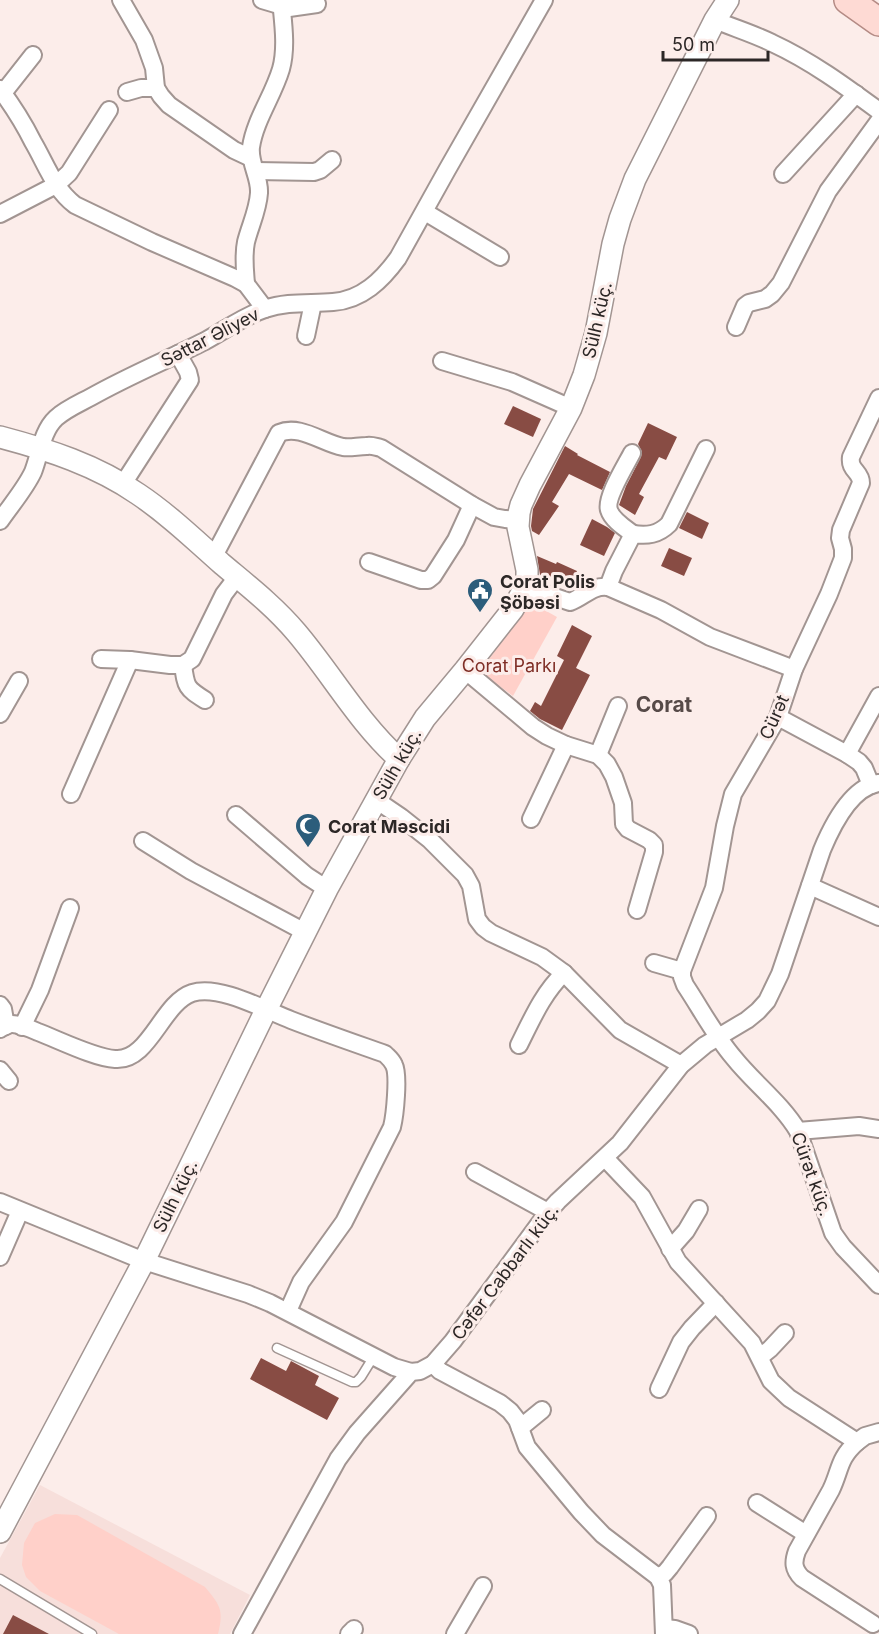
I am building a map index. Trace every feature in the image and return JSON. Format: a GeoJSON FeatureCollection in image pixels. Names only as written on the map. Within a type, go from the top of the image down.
{"type":"FeatureCollection","features":[{"type":"Feature","properties":{"kind":"main road"},"geometry":{"type":"LineString","coordinates":[[849,0],[879,22]]}},
{"type":"Feature","properties":{"kind":"street"},"geometry":{"type":"LineString","coordinates":[[121,0],[144,40],[154,68],[156,88],[169,105],[254,164],[314,172],[332,160]]}},
{"type":"Feature","properties":{"kind":"street"},"geometry":{"type":"LineString","coordinates":[[262,0],[296,8],[317,4]]}},
{"type":"Feature","properties":{"kind":"street","name":"Səttar Əliyev"},"geometry":{"type":"LineString","coordinates":[[0,520],[29,479],[52,423],[63,412],[265,309],[290,303],[346,300],[360,295],[377,283],[398,258],[544,0]]}},
{"type":"Feature","properties":{"kind":"street","name":"Sülh küç."},"geometry":{"type":"LineString","coordinates":[[0,1532],[144,1261],[305,932],[376,800],[425,718],[513,609],[525,587],[527,570],[518,535],[521,505],[571,408],[593,346],[613,244],[628,195],[716,10],[728,0]]}},
{"type":"Feature","properties":{"kind":"street"},"geometry":{"type":"LineString","coordinates":[[246,284],[244,258],[246,244],[259,193],[251,147],[280,70],[284,48],[282,3]]}},
{"type":"Feature","properties":{"kind":"street"},"geometry":{"type":"LineString","coordinates":[[716,10],[831,76],[879,111]]}},
{"type":"Feature","properties":{"kind":"street"},"geometry":{"type":"LineString","coordinates":[[33,55],[2,91],[33,140],[56,186],[65,197],[75,205],[246,284],[265,309]]}},
{"type":"Feature","properties":{"kind":"street"},"geometry":{"type":"LineString","coordinates":[[127,92],[141,88],[156,88]]}},
{"type":"Feature","properties":{"kind":"street"},"geometry":{"type":"LineString","coordinates":[[783,174],[856,94]]}},
{"type":"Feature","properties":{"kind":"street"},"geometry":{"type":"LineString","coordinates":[[0,214],[56,186],[69,173],[109,110]]}},
{"type":"Feature","properties":{"kind":"street"},"geometry":{"type":"LineString","coordinates":[[736,327],[745,306],[765,299],[776,291],[828,191],[879,121]]}},
{"type":"Feature","properties":{"kind":"street"},"geometry":{"type":"LineString","coordinates":[[425,212],[500,257]]}},
{"type":"Feature","properties":{"kind":"street"},"geometry":{"type":"LineString","coordinates":[[306,336],[314,303]]}},
{"type":"Feature","properties":{"kind":"street"},"geometry":{"type":"LineString","coordinates":[[123,484],[183,393],[189,380],[188,372],[178,354]]}},
{"type":"Feature","properties":{"kind":"street"},"geometry":{"type":"LineString","coordinates":[[442,361],[512,382],[571,408]]}},
{"type":"Feature","properties":{"kind":"street","name":"Cürət"},"geometry":{"type":"LineString","coordinates":[[682,971],[714,888],[733,794],[778,717],[794,669],[840,566],[843,549],[840,538],[841,530],[861,483],[860,476],[853,470],[850,463],[851,457],[879,398]]}},
{"type":"Feature","properties":{"kind":"street"},"geometry":{"type":"LineString","coordinates":[[214,556],[279,434],[286,430],[299,432],[341,447],[353,448],[368,445],[381,448],[494,517],[518,520]]}},
{"type":"Feature","properties":{"kind":"street"},"geometry":{"type":"LineString","coordinates":[[0,437],[41,447],[77,461],[123,484],[152,505],[237,576],[294,629],[376,736],[399,759]]}},
{"type":"Feature","properties":{"kind":"street"},"geometry":{"type":"LineString","coordinates":[[633,453],[609,499],[609,510],[617,521],[633,534],[647,536],[664,529],[669,524],[706,449]]}},
{"type":"Feature","properties":{"kind":"street"},"geometry":{"type":"LineString","coordinates":[[369,562],[421,580],[428,580],[433,576],[456,540],[472,505]]}},
{"type":"Feature","properties":{"kind":"street"},"geometry":{"type":"LineString","coordinates":[[608,587],[633,534]]}},
{"type":"Feature","properties":{"kind":"street"},"geometry":{"type":"LineString","coordinates":[[101,659],[183,665],[192,659],[224,594],[237,576]]}},
{"type":"Feature","properties":{"kind":"street"},"geometry":{"type":"LineString","coordinates":[[525,587],[570,602],[600,586],[608,587],[661,609],[710,637],[794,669]]}},
{"type":"Feature","properties":{"kind":"street"},"geometry":{"type":"LineString","coordinates":[[71,794],[129,660]]}},
{"type":"Feature","properties":{"kind":"street"},"geometry":{"type":"LineString","coordinates":[[183,665],[185,682],[189,690],[206,700]]}},
{"type":"Feature","properties":{"kind":"street"},"geometry":{"type":"LineString","coordinates":[[465,670],[533,727],[566,745],[598,755],[607,764],[623,803],[624,824],[628,829],[650,840],[654,845],[637,910]]}},
{"type":"Feature","properties":{"kind":"street"},"geometry":{"type":"LineString","coordinates":[[0,714],[19,681]]}},
{"type":"Feature","properties":{"kind":"street"},"geometry":{"type":"LineString","coordinates":[[847,754],[879,696]]}},
{"type":"Feature","properties":{"kind":"street"},"geometry":{"type":"LineString","coordinates":[[598,755],[618,706]]}},
{"type":"Feature","properties":{"kind":"street"},"geometry":{"type":"LineString","coordinates":[[778,717],[859,762],[875,784]]}},
{"type":"Feature","properties":{"kind":"street"},"geometry":{"type":"LineString","coordinates":[[531,819],[566,745]]}},
{"type":"Feature","properties":{"kind":"street","name":"Cəfər Cabbarlı küç."},"geometry":{"type":"LineString","coordinates":[[433,1364],[478,1309],[548,1212],[630,1131],[681,1065],[690,1056],[747,1020],[766,1001],[780,974],[822,850],[835,822],[856,794],[863,788],[875,784]]}},
{"type":"Feature","properties":{"kind":"street"},"geometry":{"type":"LineString","coordinates":[[376,800],[423,833],[465,875],[471,885],[477,919],[483,927],[542,957],[564,973],[620,1030],[681,1065]]}},
{"type":"Feature","properties":{"kind":"street"},"geometry":{"type":"LineString","coordinates":[[236,815],[307,876],[327,889]]}},
{"type":"Feature","properties":{"kind":"street"},"geometry":{"type":"LineString","coordinates":[[143,840],[191,871],[305,932]]}},
{"type":"Feature","properties":{"kind":"street"},"geometry":{"type":"LineString","coordinates":[[810,886],[879,917]]}},
{"type":"Feature","properties":{"kind":"street"},"geometry":{"type":"LineString","coordinates":[[9,1027],[40,990],[70,908]]}},
{"type":"Feature","properties":{"kind":"street"},"geometry":{"type":"LineString","coordinates":[[654,963],[682,971],[685,985],[718,1037]]}},
{"type":"Feature","properties":{"kind":"street"},"geometry":{"type":"LineString","coordinates":[[519,1045],[542,1001],[553,984],[564,973]]}},
{"type":"Feature","properties":{"kind":"street"},"geometry":{"type":"LineString","coordinates":[[9,1027],[117,1060],[138,1051],[178,1002],[190,993],[200,991],[241,999],[385,1054],[393,1062],[397,1072],[392,1127],[344,1222],[301,1282],[288,1311]]}},
{"type":"Feature","properties":{"kind":"street"},"geometry":{"type":"LineString","coordinates":[[0,1005],[9,1027]]}},
{"type":"Feature","properties":{"kind":"street","name":"Cürət küç."},"geometry":{"type":"LineString","coordinates":[[718,1037],[746,1073],[781,1108],[798,1131],[833,1233],[879,1286]]}},
{"type":"Feature","properties":{"kind":"street"},"geometry":{"type":"LineString","coordinates":[[798,1131],[859,1126],[879,1129]]}},
{"type":"Feature","properties":{"kind":"street"},"geometry":{"type":"LineString","coordinates":[[605,1158],[642,1197],[670,1249],[687,1274],[752,1343],[771,1381],[789,1398],[857,1442]]}},
{"type":"Feature","properties":{"kind":"street"},"geometry":{"type":"LineString","coordinates":[[475,1172],[548,1212]]}},
{"type":"Feature","properties":{"kind":"street"},"geometry":{"type":"LineString","coordinates":[[0,1202],[144,1261],[248,1294],[288,1311],[394,1366],[411,1372],[420,1371],[433,1364],[440,1371],[500,1403],[510,1411],[527,1447],[581,1512],[603,1535],[658,1577],[662,1585],[664,1631],[675,1629],[689,1634]]}},
{"type":"Feature","properties":{"kind":"street"},"geometry":{"type":"LineString","coordinates":[[670,1249],[686,1231],[699,1209]]}},
{"type":"Feature","properties":{"kind":"street"},"geometry":{"type":"LineString","coordinates":[[0,1257],[20,1211]]}},
{"type":"Feature","properties":{"kind":"street"},"geometry":{"type":"LineString","coordinates":[[659,1389],[681,1342],[716,1303]]}},
{"type":"Feature","properties":{"kind":"street"},"geometry":{"type":"LineString","coordinates":[[760,1357],[785,1333]]}},
{"type":"Feature","properties":{"kind":"street"},"geometry":{"type":"LineString","coordinates":[[247,1632],[338,1459],[357,1433],[411,1372]]}},
{"type":"Feature","properties":{"kind":"street"},"geometry":{"type":"LineString","coordinates":[[520,1428],[542,1410]]}},
{"type":"Feature","properties":{"kind":"street"},"geometry":{"type":"LineString","coordinates":[[873,1624],[802,1578],[794,1566],[794,1559],[831,1490],[843,1458],[865,1436],[879,1432]]}},
{"type":"Feature","properties":{"kind":"street"},"geometry":{"type":"LineString","coordinates":[[757,1503],[806,1534]]}},
{"type":"Feature","properties":{"kind":"street"},"geometry":{"type":"LineString","coordinates":[[658,1577],[670,1567],[707,1516]]}},
{"type":"Feature","properties":{"kind":"street"},"geometry":{"type":"LineString","coordinates":[[455,1634],[483,1586]]}},
{"type":"Feature","properties":{"kind":"lane"},"geometry":{"type":"LineString","coordinates":[[277,1348],[352,1382],[356,1382],[361,1377],[374,1356]]}},
{"type":"Feature","properties":{"kind":"lane"},"geometry":{"type":"LineString","coordinates":[[0,1579],[92,1634]]}},
{"type":"Feature","properties":{"kind":"shaded area"},"geometry":{"type":"Polygon","coordinates":[[[40,1485],[250,1595],[230,1634],[0,1634],[0,1558],[40,1485]]]}},
{"type":"Feature","properties":{"kind":"green space","name":"Corat Parkı"},"geometry":{"type":"Polygon","coordinates":[[[530,602],[557,617],[513,696],[480,672],[530,602]]]}},
{"type":"Feature","properties":{"kind":"green space"},"geometry":{"type":"Polygon","coordinates":[[[55,1514],[77,1515],[205,1587],[219,1608],[221,1619],[218,1634],[119,1634],[40,1591],[26,1577],[22,1565],[24,1543],[35,1523],[55,1514]]]}},
{"type":"Feature","properties":{"kind":"building"},"geometry":{"type":"Polygon","coordinates":[[[513,406],[541,419],[533,437],[504,424],[513,406]]]}},
{"type":"Feature","properties":{"kind":"building"},"geometry":{"type":"Polygon","coordinates":[[[648,423],[677,437],[666,460],[659,457],[639,494],[644,497],[635,515],[619,505],[641,457],[642,452],[638,444],[648,423]]]}},
{"type":"Feature","properties":{"kind":"building"},"geometry":{"type":"Polygon","coordinates":[[[565,446],[610,472],[602,490],[569,474],[552,502],[559,506],[539,535],[532,531],[533,509],[565,446]]]}},
{"type":"Feature","properties":{"kind":"building"},"geometry":{"type":"Polygon","coordinates":[[[687,512],[709,523],[702,539],[679,528],[687,512]]]}},
{"type":"Feature","properties":{"kind":"building"},"geometry":{"type":"Polygon","coordinates":[[[592,519],[615,533],[604,556],[580,545],[592,519]]]}},
{"type":"Feature","properties":{"kind":"building"},"geometry":{"type":"Polygon","coordinates":[[[669,548],[692,558],[684,576],[661,566],[669,548]]]}},
{"type":"Feature","properties":{"kind":"building"},"geometry":{"type":"Polygon","coordinates":[[[537,556],[577,571],[570,586],[544,574],[540,575],[537,556]]]}},
{"type":"Feature","properties":{"kind":"building"},"geometry":{"type":"Polygon","coordinates":[[[572,625],[592,636],[576,668],[590,675],[562,730],[530,711],[535,702],[541,706],[564,660],[557,656],[572,625]]]}},
{"type":"Feature","properties":{"kind":"building"},"geometry":{"type":"Polygon","coordinates":[[[261,1358],[286,1371],[291,1361],[319,1376],[315,1385],[339,1398],[327,1420],[250,1379],[261,1358]]]}},
{"type":"Feature","properties":{"kind":"building"},"geometry":{"type":"Polygon","coordinates":[[[13,1615],[49,1634],[3,1634],[13,1615]]]}},
{"type":"Feature","properties":{"kind":"place","name":"Corat Polis Şöbəsi"},"geometry":{"type":"Point","coordinates":[480,614]}},
{"type":"Feature","properties":{"kind":"place","name":"Corat Məscidi"},"geometry":{"type":"Point","coordinates":[308,849]}},
{"type":"Feature","properties":{"kind":"district","name":"Corat"},"geometry":{"type":"Point","coordinates":[664,704]}}]}
